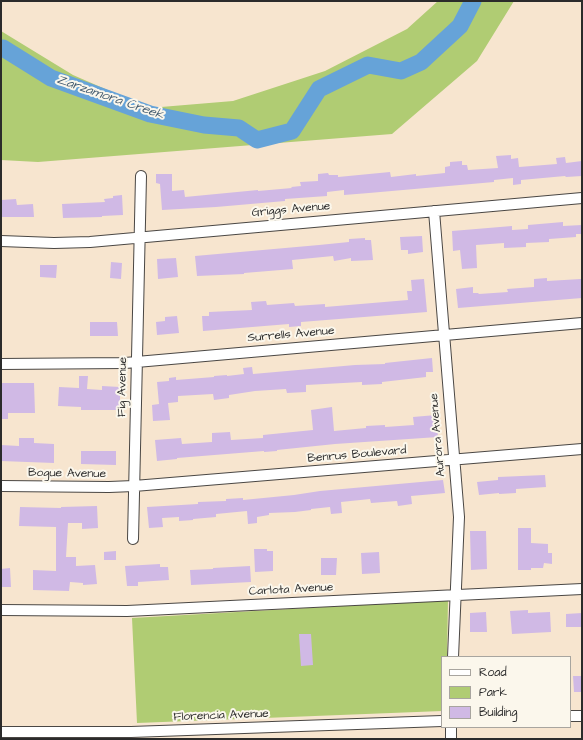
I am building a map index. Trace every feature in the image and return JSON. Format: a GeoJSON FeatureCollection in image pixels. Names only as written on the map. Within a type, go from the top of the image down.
{"type":"FeatureCollection","features":[{"type":"Feature","properties":{"kind":"street","name":"Fig Avenue"},"geometry":{"type":"LineString","coordinates":[[133,539],[141,176]]}},
{"type":"Feature","properties":{"kind":"street","name":"Griggs Avenue"},"geometry":{"type":"LineString","coordinates":[[1,242],[90,242],[139,236],[582,198]]}},
{"type":"Feature","properties":{"kind":"street","name":"Aurora Avenue"},"geometry":{"type":"LineString","coordinates":[[434,211],[453,460],[459,516],[453,656]]}},
{"type":"Feature","properties":{"kind":"street","name":"Surrells Avenue"},"geometry":{"type":"LineString","coordinates":[[1,364],[110,363],[582,323]]}},
{"type":"Feature","properties":{"kind":"street","name":"Benrus Boulevard"},"geometry":{"type":"LineString","coordinates":[[134,486],[582,449]]}},
{"type":"Feature","properties":{"kind":"street","name":"Bogue Avenue"},"geometry":{"type":"LineString","coordinates":[[1,486],[134,486]]}},
{"type":"Feature","properties":{"kind":"street","name":"Carlota Avenue"},"geometry":{"type":"LineString","coordinates":[[1,610],[127,611],[582,589]]}},
{"type":"Feature","properties":{"kind":"street"},"geometry":{"type":"LineString","coordinates":[[571,716],[582,716]]}},
{"type":"Feature","properties":{"kind":"street","name":"Florencia Avenue"},"geometry":{"type":"LineString","coordinates":[[1,732],[131,732],[441,721]]}},
{"type":"Feature","properties":{"kind":"street"},"geometry":{"type":"LineString","coordinates":[[451,728],[451,739]]}},
{"type":"Feature","properties":{"kind":"green space"},"geometry":{"type":"Polygon","coordinates":[[[438,1],[514,1],[477,61],[392,134],[38,162],[1,160],[1,31],[73,75],[149,108],[233,101],[325,71],[407,29],[438,1]]]}},
{"type":"Feature","properties":{"kind":"green space"},"geometry":{"type":"Polygon","coordinates":[[[448,600],[447,656],[441,656],[441,711],[137,723],[132,618],[448,600]]]}},
{"type":"Feature","properties":{"kind":"building"},"geometry":{"type":"Polygon","coordinates":[[[511,155],[511,159],[518,158],[519,167],[557,164],[556,158],[565,157],[566,163],[582,161],[582,176],[521,180],[521,184],[513,185],[513,178],[494,180],[494,182],[344,195],[344,190],[327,192],[327,196],[285,199],[285,201],[162,210],[160,184],[156,183],[156,174],[172,174],[172,191],[184,190],[185,197],[292,188],[291,187],[301,186],[300,182],[318,181],[318,174],[328,173],[329,175],[338,175],[338,177],[390,172],[391,177],[416,174],[416,176],[445,173],[445,167],[450,166],[450,162],[462,161],[462,165],[467,165],[468,170],[498,168],[496,156],[511,155]]]}},
{"type":"Feature","properties":{"kind":"building"},"geometry":{"type":"Polygon","coordinates":[[[122,195],[123,215],[63,218],[62,204],[105,202],[104,199],[122,195]]]}},
{"type":"Feature","properties":{"kind":"building"},"geometry":{"type":"Polygon","coordinates":[[[16,199],[17,205],[33,204],[34,217],[1,217],[1,200],[16,199]]]}},
{"type":"Feature","properties":{"kind":"building"},"geometry":{"type":"Polygon","coordinates":[[[563,222],[563,226],[582,225],[582,234],[576,234],[576,237],[549,239],[549,242],[526,243],[526,247],[504,248],[504,243],[476,245],[477,268],[462,269],[460,250],[453,251],[452,231],[512,226],[512,230],[528,229],[528,225],[563,222]]]}},
{"type":"Feature","properties":{"kind":"building"},"geometry":{"type":"Polygon","coordinates":[[[422,236],[423,252],[408,254],[408,250],[401,250],[400,237],[422,236]]]}},
{"type":"Feature","properties":{"kind":"building"},"geometry":{"type":"Polygon","coordinates":[[[365,238],[365,240],[371,240],[373,260],[351,261],[351,258],[334,261],[333,256],[292,260],[293,269],[244,274],[197,276],[195,256],[349,242],[349,239],[365,238]]]}},
{"type":"Feature","properties":{"kind":"building"},"geometry":{"type":"Polygon","coordinates":[[[176,258],[178,277],[158,279],[157,259],[176,258]]]}},
{"type":"Feature","properties":{"kind":"building"},"geometry":{"type":"Polygon","coordinates":[[[111,262],[122,263],[121,279],[110,278],[111,262]]]}},
{"type":"Feature","properties":{"kind":"building"},"geometry":{"type":"Polygon","coordinates":[[[40,265],[57,265],[56,278],[40,277],[40,265]]]}},
{"type":"Feature","properties":{"kind":"building"},"geometry":{"type":"Polygon","coordinates":[[[547,278],[547,281],[581,279],[582,298],[458,308],[456,289],[473,287],[473,293],[479,294],[508,292],[507,289],[534,287],[534,279],[547,278]]]}},
{"type":"Feature","properties":{"kind":"building"},"geometry":{"type":"Polygon","coordinates":[[[424,279],[427,312],[301,322],[301,326],[289,327],[289,324],[203,331],[202,316],[209,316],[209,312],[252,310],[251,302],[266,301],[267,305],[294,303],[295,306],[325,304],[325,307],[408,300],[407,291],[412,291],[411,280],[424,279]]]}},
{"type":"Feature","properties":{"kind":"building"},"geometry":{"type":"Polygon","coordinates":[[[177,316],[179,333],[157,335],[156,322],[165,321],[165,317],[177,316]]]}},
{"type":"Feature","properties":{"kind":"building"},"geometry":{"type":"Polygon","coordinates":[[[90,322],[117,322],[118,336],[90,336],[90,322]]]}},
{"type":"Feature","properties":{"kind":"building"},"geometry":{"type":"Polygon","coordinates":[[[432,358],[433,372],[426,372],[426,377],[382,382],[382,384],[362,385],[362,382],[306,385],[306,392],[287,393],[286,389],[255,391],[229,395],[229,398],[214,400],[213,394],[178,396],[178,402],[168,403],[170,420],[153,421],[152,405],[159,404],[157,382],[169,381],[169,378],[176,377],[176,380],[244,374],[243,368],[252,367],[253,374],[355,365],[385,364],[432,358]]]}},
{"type":"Feature","properties":{"kind":"building"},"geometry":{"type":"Polygon","coordinates":[[[79,376],[88,376],[87,389],[102,390],[102,386],[120,387],[120,410],[81,410],[81,407],[58,406],[59,387],[79,388],[79,376]]]}},
{"type":"Feature","properties":{"kind":"building"},"geometry":{"type":"Polygon","coordinates":[[[1,383],[34,383],[35,413],[8,413],[8,419],[1,419],[1,383]]]}},
{"type":"Feature","properties":{"kind":"building"},"geometry":{"type":"Polygon","coordinates":[[[332,407],[334,431],[366,428],[366,426],[385,425],[385,427],[414,425],[413,417],[436,415],[438,437],[335,444],[277,451],[177,458],[157,461],[155,440],[181,438],[182,444],[212,442],[212,433],[230,432],[231,440],[263,438],[263,435],[313,430],[311,410],[332,407]]]}},
{"type":"Feature","properties":{"kind":"building"},"geometry":{"type":"Polygon","coordinates":[[[19,438],[34,438],[34,443],[54,444],[54,463],[1,461],[1,445],[19,446],[19,438]]]}},
{"type":"Feature","properties":{"kind":"building"},"geometry":{"type":"Polygon","coordinates":[[[81,451],[116,451],[116,465],[81,464],[81,451]]]}},
{"type":"Feature","properties":{"kind":"building"},"geometry":{"type":"Polygon","coordinates":[[[545,475],[546,487],[516,489],[516,493],[479,495],[477,482],[498,480],[498,477],[545,475]]]}},
{"type":"Feature","properties":{"kind":"building"},"geometry":{"type":"Polygon","coordinates":[[[443,480],[445,493],[411,496],[412,504],[398,506],[397,501],[371,503],[370,499],[341,502],[342,513],[331,514],[330,507],[295,512],[269,513],[269,515],[257,517],[257,523],[248,524],[247,511],[216,514],[216,517],[193,520],[179,521],[179,517],[162,518],[163,527],[149,528],[147,507],[198,504],[198,502],[226,501],[226,499],[243,498],[243,500],[320,491],[443,480]]]}},
{"type":"Feature","properties":{"kind":"building"},"geometry":{"type":"Polygon","coordinates":[[[97,506],[98,528],[82,529],[82,523],[68,523],[66,557],[76,557],[76,566],[95,565],[97,584],[83,585],[83,583],[70,582],[69,591],[33,590],[33,570],[56,571],[56,527],[19,526],[20,507],[61,508],[97,506]]]}},
{"type":"Feature","properties":{"kind":"building"},"geometry":{"type":"Polygon","coordinates":[[[518,528],[531,528],[531,543],[548,544],[548,553],[552,553],[552,564],[544,563],[543,568],[518,570],[518,528]]]}},
{"type":"Feature","properties":{"kind":"building"},"geometry":{"type":"Polygon","coordinates":[[[470,531],[486,531],[487,569],[471,570],[470,531]]]}},
{"type":"Feature","properties":{"kind":"building"},"geometry":{"type":"Polygon","coordinates":[[[254,549],[267,549],[267,551],[273,551],[273,571],[255,572],[254,549]]]}},
{"type":"Feature","properties":{"kind":"building"},"geometry":{"type":"Polygon","coordinates":[[[116,551],[116,560],[104,560],[104,552],[116,551]]]}},
{"type":"Feature","properties":{"kind":"building"},"geometry":{"type":"Polygon","coordinates":[[[379,552],[380,573],[362,574],[361,553],[379,552]]]}},
{"type":"Feature","properties":{"kind":"building"},"geometry":{"type":"Polygon","coordinates":[[[321,558],[337,558],[336,575],[321,575],[321,558]]]}},
{"type":"Feature","properties":{"kind":"building"},"geometry":{"type":"Polygon","coordinates":[[[160,564],[160,567],[168,567],[169,580],[138,582],[138,586],[127,586],[125,566],[160,564]]]}},
{"type":"Feature","properties":{"kind":"building"},"geometry":{"type":"Polygon","coordinates":[[[250,566],[251,582],[191,585],[190,570],[250,566]]]}},
{"type":"Feature","properties":{"kind":"building"},"geometry":{"type":"Polygon","coordinates":[[[10,568],[11,587],[1,587],[1,569],[10,568]]]}},
{"type":"Feature","properties":{"kind":"building"},"geometry":{"type":"Polygon","coordinates":[[[528,610],[528,613],[550,612],[551,632],[512,634],[510,611],[528,610]]]}},
{"type":"Feature","properties":{"kind":"building"},"geometry":{"type":"Polygon","coordinates":[[[486,612],[487,632],[470,632],[470,613],[486,612]]]}},
{"type":"Feature","properties":{"kind":"building"},"geometry":{"type":"Polygon","coordinates":[[[582,613],[582,627],[566,627],[566,614],[582,613]]]}},
{"type":"Feature","properties":{"kind":"building"},"geometry":{"type":"Polygon","coordinates":[[[299,634],[311,634],[313,665],[301,666],[299,634]]]}},
{"type":"Feature","properties":{"kind":"building"},"geometry":{"type":"Polygon","coordinates":[[[573,676],[582,676],[582,692],[574,692],[573,676]]]}},
{"type":"Feature","properties":{"kind":"waterway","name":"Zarzamora Creek"},"geometry":{"type":"LineString","coordinates":[[1,48],[51,78],[150,114],[204,125],[239,128],[257,140],[292,131],[319,89],[368,65],[401,71],[421,62],[460,26],[473,1]]}}]}
